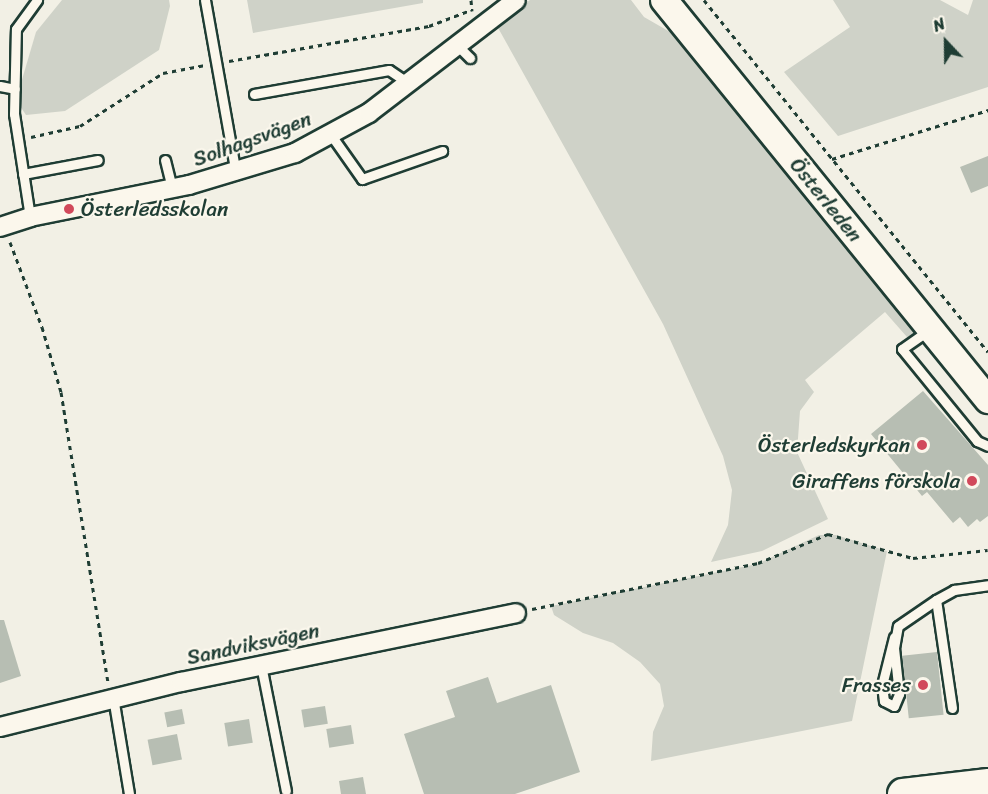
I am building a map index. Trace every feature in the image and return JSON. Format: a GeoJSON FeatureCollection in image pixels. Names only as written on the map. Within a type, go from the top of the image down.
{"type":"FeatureCollection","features":[{"type":"Feature","properties":{"kind":"highway"},"geometry":{"type":"LineString","coordinates":[[903,794],[988,784]]}},
{"type":"Feature","properties":{"kind":"main road","name":"Österleden"},"geometry":{"type":"LineString","coordinates":[[664,0],[988,400]]}},
{"type":"Feature","properties":{"kind":"street","name":"Solhagsvägen"},"geometry":{"type":"LineString","coordinates":[[2,227],[30,217],[236,174],[331,135],[464,52],[516,0]]}},
{"type":"Feature","properties":{"kind":"street","name":"Sandviksvägen"},"geometry":{"type":"LineString","coordinates":[[0,727],[113,697],[516,613]]}},
{"type":"Feature","properties":{"kind":"lane"},"geometry":{"type":"LineString","coordinates":[[30,217],[17,140],[16,29],[37,0]]}},
{"type":"Feature","properties":{"kind":"lane"},"geometry":{"type":"LineString","coordinates":[[205,0],[236,174]]}},
{"type":"Feature","properties":{"kind":"lane"},"geometry":{"type":"LineString","coordinates":[[254,94],[389,70],[410,84]]}},
{"type":"Feature","properties":{"kind":"lane"},"geometry":{"type":"LineString","coordinates":[[0,86],[15,89]]}},
{"type":"Feature","properties":{"kind":"lane"},"geometry":{"type":"LineString","coordinates":[[331,135],[362,179],[442,151]]}},
{"type":"Feature","properties":{"kind":"lane"},"geometry":{"type":"LineString","coordinates":[[22,174],[98,160]]}},
{"type":"Feature","properties":{"kind":"lane"},"geometry":{"type":"LineString","coordinates":[[165,160],[172,189]]}},
{"type":"Feature","properties":{"kind":"lane"},"geometry":{"type":"LineString","coordinates":[[931,329],[902,349],[977,441],[988,446]]}},
{"type":"Feature","properties":{"kind":"lane"},"geometry":{"type":"LineString","coordinates":[[894,637],[899,694],[894,706],[884,701],[882,694],[894,637],[905,619],[954,590],[988,585]]}},
{"type":"Feature","properties":{"kind":"lane"},"geometry":{"type":"LineString","coordinates":[[936,600],[952,708]]}},
{"type":"Feature","properties":{"kind":"lane"},"geometry":{"type":"LineString","coordinates":[[261,665],[286,792]]}},
{"type":"Feature","properties":{"kind":"lane"},"geometry":{"type":"LineString","coordinates":[[113,697],[129,794]]}},
{"type":"Feature","properties":{"kind":"path"},"geometry":{"type":"LineString","coordinates":[[704,0],[988,352]]}},
{"type":"Feature","properties":{"kind":"path"},"geometry":{"type":"LineString","coordinates":[[17,140],[81,126],[163,73],[429,26],[471,10]]}},
{"type":"Feature","properties":{"kind":"path"},"geometry":{"type":"LineString","coordinates":[[832,159],[988,110]]}},
{"type":"Feature","properties":{"kind":"path"},"geometry":{"type":"LineString","coordinates":[[2,227],[42,327],[61,392],[113,697]]}},
{"type":"Feature","properties":{"kind":"path"},"geometry":{"type":"LineString","coordinates":[[516,613],[759,563],[828,534],[913,558],[988,550]]}},
{"type":"Feature","properties":{"kind":"shaded area"},"geometry":{"type":"Polygon","coordinates":[[[62,0],[169,0],[170,6],[159,50],[65,111],[26,115],[16,100],[36,32],[62,0]]]}},
{"type":"Feature","properties":{"kind":"shaded area"},"geometry":{"type":"Polygon","coordinates":[[[247,0],[423,0],[423,3],[253,33],[247,0]]]}},
{"type":"Feature","properties":{"kind":"shaded area"},"geometry":{"type":"Polygon","coordinates":[[[530,0],[631,0],[644,17],[677,36],[917,333],[907,337],[885,312],[805,380],[814,392],[800,411],[797,452],[828,519],[762,551],[711,562],[728,525],[732,490],[723,456],[663,324],[497,26],[530,0]]]}},
{"type":"Feature","properties":{"kind":"shaded area"},"geometry":{"type":"Polygon","coordinates":[[[833,0],[940,0],[968,15],[973,0],[988,0],[988,87],[838,136],[784,72],[850,27],[833,0]]]}},
{"type":"Feature","properties":{"kind":"shaded area"},"geometry":{"type":"Polygon","coordinates":[[[819,535],[836,535],[887,551],[852,721],[651,761],[653,732],[664,706],[660,684],[640,662],[613,643],[583,633],[554,615],[551,606],[757,564],[819,535]]]}},
{"type":"Feature","properties":{"kind":"building"},"geometry":{"type":"Polygon","coordinates":[[[988,156],[988,186],[971,193],[960,167],[988,156]]]}},
{"type":"Feature","properties":{"kind":"building","name":"Österledskyrkan"},"geometry":{"type":"Polygon","coordinates":[[[923,391],[988,465],[988,516],[980,522],[977,519],[968,527],[960,517],[953,523],[927,492],[922,496],[871,434],[923,391]]]}},
{"type":"Feature","properties":{"kind":"building"},"geometry":{"type":"Polygon","coordinates":[[[0,620],[4,620],[21,676],[0,683],[0,620]]]}},
{"type":"Feature","properties":{"kind":"building","name":"Frasses"},"geometry":{"type":"Polygon","coordinates":[[[937,652],[944,715],[909,718],[902,656],[937,652]]]}},
{"type":"Feature","properties":{"kind":"building"},"geometry":{"type":"Polygon","coordinates":[[[488,677],[497,703],[551,685],[580,772],[515,794],[424,794],[404,734],[455,717],[446,691],[488,677]]]}},
{"type":"Feature","properties":{"kind":"building"},"geometry":{"type":"Polygon","coordinates":[[[325,706],[328,724],[304,728],[301,710],[325,706]]]}},
{"type":"Feature","properties":{"kind":"building"},"geometry":{"type":"Polygon","coordinates":[[[182,709],[185,724],[167,727],[164,712],[182,709]]]}},
{"type":"Feature","properties":{"kind":"building"},"geometry":{"type":"Polygon","coordinates":[[[249,719],[253,743],[228,747],[224,723],[249,719]]]}},
{"type":"Feature","properties":{"kind":"building"},"geometry":{"type":"Polygon","coordinates":[[[351,725],[354,744],[329,748],[326,729],[351,725]]]}},
{"type":"Feature","properties":{"kind":"building"},"geometry":{"type":"Polygon","coordinates":[[[177,734],[182,760],[153,765],[148,740],[177,734]]]}},
{"type":"Feature","properties":{"kind":"building"},"geometry":{"type":"Polygon","coordinates":[[[363,777],[366,794],[341,794],[339,781],[363,777]]]}},
{"type":"Feature","properties":{"kind":"place","name":"Österledsskolan"},"geometry":{"type":"Point","coordinates":[69,209]}},
{"type":"Feature","properties":{"kind":"place","name":"Österledskyrkan"},"geometry":{"type":"Point","coordinates":[922,445]}},
{"type":"Feature","properties":{"kind":"place","name":"Giraffens förskola"},"geometry":{"type":"Point","coordinates":[972,481]}},
{"type":"Feature","properties":{"kind":"place","name":"Frasses"},"geometry":{"type":"Point","coordinates":[923,685]}}]}
